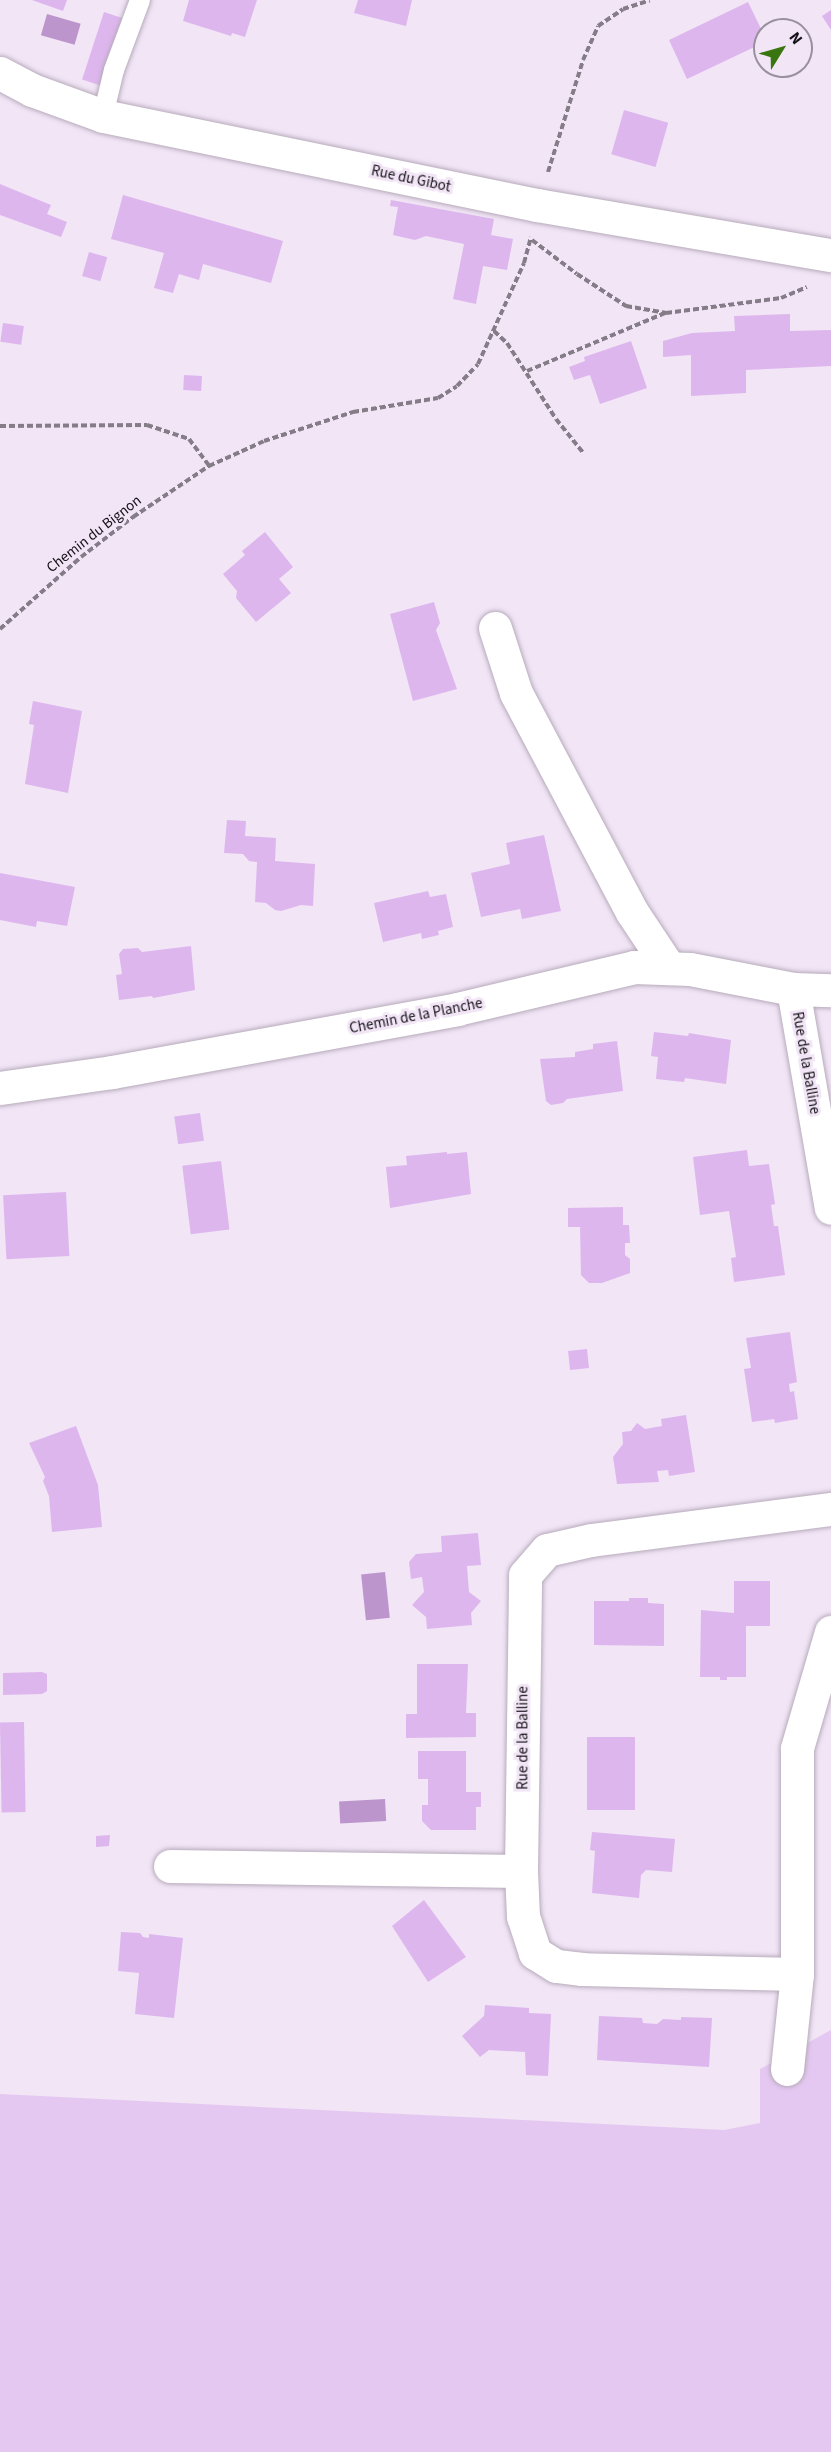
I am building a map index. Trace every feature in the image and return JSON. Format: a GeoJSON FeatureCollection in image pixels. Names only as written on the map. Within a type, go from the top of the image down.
{"type":"FeatureCollection","features":[{"type":"Feature","properties":{"kind":"street","name":"Rue du Gibot"},"geometry":{"type":"LineString","coordinates":[[0,73],[32,90],[103,116],[537,205],[831,255]]}},
{"type":"Feature","properties":{"kind":"street"},"geometry":{"type":"LineString","coordinates":[[495,628],[516,693],[632,912],[669,968]]}},
{"type":"Feature","properties":{"kind":"street","name":"Chemin de la Planche"},"geometry":{"type":"LineString","coordinates":[[0,1088],[112,1072],[457,1009],[634,967],[690,969],[793,988],[831,990]]}},
{"type":"Feature","properties":{"kind":"street","name":"Rue de la Balline"},"geometry":{"type":"LineString","coordinates":[[793,988],[831,1208]]}},
{"type":"Feature","properties":{"kind":"street","name":"Rue de la Balline"},"geometry":{"type":"LineString","coordinates":[[797,1974],[582,1969],[556,1966],[535,1953],[523,1917],[521,1871],[525,1575],[547,1551],[591,1540],[831,1509]]}},
{"type":"Feature","properties":{"kind":"street"},"geometry":{"type":"LineString","coordinates":[[787,2068],[797,1974],[797,1748],[831,1632]]}},
{"type":"Feature","properties":{"kind":"street"},"geometry":{"type":"LineString","coordinates":[[170,1866],[521,1871]]}},
{"type":"Feature","properties":{"kind":"lane"},"geometry":{"type":"LineString","coordinates":[[103,116],[114,70],[140,0]]}},
{"type":"Feature","properties":{"kind":"path","name":"Chemin du Bignon"},"geometry":{"type":"LineString","coordinates":[[0,629],[90,550],[133,517],[209,466],[264,441],[353,412],[438,398],[448,393],[474,370],[524,263],[537,205],[583,60],[598,26],[623,9],[650,0]]}},
{"type":"Feature","properties":{"kind":"path"},"geometry":{"type":"LineString","coordinates":[[531,239],[577,274],[626,306],[666,313]]}},
{"type":"Feature","properties":{"kind":"path"},"geometry":{"type":"LineString","coordinates":[[527,371],[666,313],[781,298],[810,286]]}},
{"type":"Feature","properties":{"kind":"path"},"geometry":{"type":"LineString","coordinates":[[494,331],[527,371],[556,419],[584,454]]}},
{"type":"Feature","properties":{"kind":"path"},"geometry":{"type":"LineString","coordinates":[[0,426],[147,425],[189,439],[209,466]]}},
{"type":"Feature","properties":{"kind":"shaded area"},"geometry":{"type":"Polygon","coordinates":[[[47,14],[81,24],[75,45],[41,35],[47,14]]]}},
{"type":"Feature","properties":{"kind":"shaded area"},"geometry":{"type":"Polygon","coordinates":[[[385,1572],[390,1618],[366,1620],[361,1575],[385,1572]]]}},
{"type":"Feature","properties":{"kind":"shaded area"},"geometry":{"type":"Polygon","coordinates":[[[385,1799],[386,1821],[340,1823],[339,1801],[385,1799]]]}},
{"type":"Feature","properties":{"kind":"shaded area"},"geometry":{"type":"Polygon","coordinates":[[[831,2030],[831,2452],[0,2452],[0,2094],[724,2130],[760,2123],[760,2069],[831,2030]]]}},
{"type":"Feature","properties":{"kind":"building"},"geometry":{"type":"Polygon","coordinates":[[[32,0],[67,0],[63,11],[32,0]]]}},
{"type":"Feature","properties":{"kind":"building"},"geometry":{"type":"Polygon","coordinates":[[[189,0],[257,0],[245,37],[232,33],[231,36],[183,21],[189,0]]]}},
{"type":"Feature","properties":{"kind":"building"},"geometry":{"type":"Polygon","coordinates":[[[358,0],[412,0],[406,26],[354,13],[358,0]]]}},
{"type":"Feature","properties":{"kind":"building"},"geometry":{"type":"Polygon","coordinates":[[[748,2],[756,18],[753,18],[753,48],[687,79],[669,40],[748,2]]]}},
{"type":"Feature","properties":{"kind":"building"},"geometry":{"type":"Polygon","coordinates":[[[831,10],[831,30],[822,16],[831,10]]]}},
{"type":"Feature","properties":{"kind":"building"},"geometry":{"type":"Polygon","coordinates":[[[104,12],[123,18],[101,86],[82,80],[104,12]]]}},
{"type":"Feature","properties":{"kind":"building"},"geometry":{"type":"Polygon","coordinates":[[[624,110],[668,123],[656,167],[611,154],[624,110]]]}},
{"type":"Feature","properties":{"kind":"building"},"geometry":{"type":"Polygon","coordinates":[[[0,184],[51,205],[47,214],[67,222],[61,237],[0,215],[0,184]]]}},
{"type":"Feature","properties":{"kind":"building"},"geometry":{"type":"Polygon","coordinates":[[[123,195],[283,241],[271,283],[203,264],[199,280],[179,274],[173,293],[154,288],[164,253],[111,239],[123,195]]]}},
{"type":"Feature","properties":{"kind":"building"},"geometry":{"type":"Polygon","coordinates":[[[391,200],[494,219],[491,235],[513,239],[507,270],[483,266],[476,304],[453,299],[464,244],[426,236],[415,240],[393,235],[398,207],[390,206],[391,200]]]}},
{"type":"Feature","properties":{"kind":"building"},"geometry":{"type":"Polygon","coordinates":[[[89,252],[107,257],[100,281],[82,276],[89,252]]]}},
{"type":"Feature","properties":{"kind":"building"},"geometry":{"type":"Polygon","coordinates":[[[790,314],[790,331],[831,330],[831,366],[746,370],[746,393],[691,396],[691,355],[663,357],[663,341],[692,333],[735,331],[734,316],[790,314]]]}},
{"type":"Feature","properties":{"kind":"building"},"geometry":{"type":"Polygon","coordinates":[[[3,323],[24,326],[21,345],[0,342],[3,323]]]}},
{"type":"Feature","properties":{"kind":"building"},"geometry":{"type":"Polygon","coordinates":[[[631,341],[647,388],[600,404],[590,375],[574,380],[569,367],[585,361],[584,357],[631,341]]]}},
{"type":"Feature","properties":{"kind":"building"},"geometry":{"type":"Polygon","coordinates":[[[184,375],[202,376],[201,391],[183,390],[184,375]]]}},
{"type":"Feature","properties":{"kind":"building"},"geometry":{"type":"Polygon","coordinates":[[[265,532],[293,567],[279,579],[291,593],[256,622],[236,598],[237,591],[223,574],[245,555],[242,551],[265,532]]]}},
{"type":"Feature","properties":{"kind":"building"},"geometry":{"type":"Polygon","coordinates":[[[434,602],[440,623],[436,630],[457,689],[413,701],[390,614],[434,602]]]}},
{"type":"Feature","properties":{"kind":"building"},"geometry":{"type":"Polygon","coordinates":[[[33,701],[82,711],[68,793],[25,784],[34,725],[29,724],[33,701]]]}},
{"type":"Feature","properties":{"kind":"building"},"geometry":{"type":"Polygon","coordinates":[[[227,820],[246,821],[245,836],[276,838],[275,861],[315,864],[313,906],[301,905],[281,911],[275,910],[266,903],[255,902],[257,862],[249,861],[243,854],[224,853],[227,820]]]}},
{"type":"Feature","properties":{"kind":"building"},"geometry":{"type":"Polygon","coordinates":[[[544,835],[561,911],[522,919],[520,909],[481,917],[471,873],[510,864],[506,843],[544,835]]]}},
{"type":"Feature","properties":{"kind":"building"},"geometry":{"type":"Polygon","coordinates":[[[0,873],[75,887],[67,926],[37,921],[36,927],[0,920],[0,873]]]}},
{"type":"Feature","properties":{"kind":"building"},"geometry":{"type":"Polygon","coordinates":[[[428,891],[430,897],[446,894],[453,927],[438,931],[439,935],[422,939],[421,933],[383,942],[374,903],[428,891]]]}},
{"type":"Feature","properties":{"kind":"building"},"geometry":{"type":"Polygon","coordinates":[[[191,946],[195,990],[153,998],[152,996],[119,1000],[116,975],[122,974],[119,954],[123,949],[138,948],[142,952],[191,946]]]}},
{"type":"Feature","properties":{"kind":"building"},"geometry":{"type":"Polygon","coordinates":[[[654,1032],[688,1036],[689,1033],[731,1040],[726,1084],[685,1078],[684,1082],[656,1079],[658,1057],[651,1056],[654,1032]]]}},
{"type":"Feature","properties":{"kind":"building"},"geometry":{"type":"Polygon","coordinates":[[[617,1041],[623,1091],[567,1099],[563,1103],[551,1105],[546,1101],[540,1059],[575,1057],[575,1052],[593,1049],[593,1044],[617,1041]]]}},
{"type":"Feature","properties":{"kind":"building"},"geometry":{"type":"Polygon","coordinates":[[[200,1113],[204,1141],[178,1144],[174,1117],[200,1113]]]}},
{"type":"Feature","properties":{"kind":"building"},"geometry":{"type":"Polygon","coordinates":[[[747,1150],[749,1166],[769,1164],[775,1204],[771,1205],[774,1226],[778,1226],[785,1275],[734,1282],[731,1258],[736,1257],[729,1211],[700,1215],[693,1157],[747,1150]]]}},
{"type":"Feature","properties":{"kind":"building"},"geometry":{"type":"Polygon","coordinates":[[[447,1152],[447,1154],[467,1152],[471,1194],[390,1208],[386,1167],[407,1165],[406,1156],[447,1152]]]}},
{"type":"Feature","properties":{"kind":"building"},"geometry":{"type":"Polygon","coordinates":[[[221,1161],[229,1229],[191,1234],[182,1166],[221,1161]]]}},
{"type":"Feature","properties":{"kind":"building"},"geometry":{"type":"Polygon","coordinates":[[[66,1192],[69,1256],[6,1259],[3,1195],[66,1192]]]}},
{"type":"Feature","properties":{"kind":"building"},"geometry":{"type":"Polygon","coordinates":[[[623,1207],[623,1225],[629,1225],[630,1243],[625,1243],[625,1255],[630,1259],[630,1273],[602,1283],[589,1283],[581,1275],[580,1227],[568,1227],[568,1208],[623,1207]]]}},
{"type":"Feature","properties":{"kind":"building"},"geometry":{"type":"Polygon","coordinates":[[[790,1332],[797,1382],[789,1384],[790,1392],[794,1391],[798,1419],[775,1423],[774,1419],[752,1422],[744,1369],[751,1368],[746,1338],[790,1332]]]}},
{"type":"Feature","properties":{"kind":"building"},"geometry":{"type":"Polygon","coordinates":[[[587,1349],[589,1368],[570,1370],[568,1351],[587,1349]]]}},
{"type":"Feature","properties":{"kind":"building"},"geometry":{"type":"Polygon","coordinates":[[[686,1415],[695,1472],[669,1476],[668,1470],[657,1471],[659,1482],[617,1484],[613,1457],[623,1444],[622,1432],[631,1431],[637,1423],[645,1429],[662,1426],[661,1419],[686,1415]]]}},
{"type":"Feature","properties":{"kind":"building"},"geometry":{"type":"Polygon","coordinates":[[[76,1426],[98,1485],[102,1527],[52,1532],[49,1496],[43,1481],[45,1477],[29,1443],[76,1426]]]}},
{"type":"Feature","properties":{"kind":"building"},"geometry":{"type":"Polygon","coordinates":[[[478,1533],[481,1565],[467,1566],[469,1592],[481,1601],[471,1613],[472,1625],[427,1629],[426,1617],[412,1605],[424,1592],[422,1577],[411,1579],[409,1562],[416,1554],[442,1552],[441,1536],[478,1533]]]}},
{"type":"Feature","properties":{"kind":"building"},"geometry":{"type":"Polygon","coordinates":[[[734,1581],[770,1581],[770,1626],[746,1626],[746,1677],[727,1677],[727,1680],[720,1680],[720,1677],[700,1677],[701,1610],[734,1613],[734,1581]]]}},
{"type":"Feature","properties":{"kind":"building"},"geometry":{"type":"Polygon","coordinates":[[[629,1598],[648,1598],[648,1603],[664,1604],[664,1646],[594,1645],[594,1601],[629,1601],[629,1598]]]}},
{"type":"Feature","properties":{"kind":"building"},"geometry":{"type":"Polygon","coordinates":[[[417,1664],[468,1664],[466,1713],[476,1713],[476,1737],[406,1738],[406,1714],[417,1714],[417,1664]]]}},
{"type":"Feature","properties":{"kind":"building"},"geometry":{"type":"Polygon","coordinates":[[[42,1672],[47,1674],[47,1691],[42,1694],[3,1695],[3,1673],[42,1672]]]}},
{"type":"Feature","properties":{"kind":"building"},"geometry":{"type":"Polygon","coordinates":[[[0,1722],[24,1722],[26,1812],[2,1812],[0,1722]]]}},
{"type":"Feature","properties":{"kind":"building"},"geometry":{"type":"Polygon","coordinates":[[[587,1737],[635,1737],[635,1810],[587,1810],[587,1737]]]}},
{"type":"Feature","properties":{"kind":"building"},"geometry":{"type":"Polygon","coordinates":[[[418,1751],[466,1751],[466,1792],[481,1792],[481,1807],[476,1807],[476,1830],[431,1830],[422,1821],[422,1805],[428,1805],[428,1779],[418,1779],[418,1751]]]}},
{"type":"Feature","properties":{"kind":"building"},"geometry":{"type":"Polygon","coordinates":[[[592,1832],[675,1839],[672,1872],[646,1870],[641,1875],[639,1898],[592,1893],[595,1851],[590,1850],[592,1832]]]}},
{"type":"Feature","properties":{"kind":"building"},"geometry":{"type":"Polygon","coordinates":[[[110,1835],[109,1846],[96,1847],[96,1836],[110,1835]]]}},
{"type":"Feature","properties":{"kind":"building"},"geometry":{"type":"Polygon","coordinates":[[[424,1900],[466,1957],[428,1982],[392,1926],[424,1900]]]}},
{"type":"Feature","properties":{"kind":"building"},"geometry":{"type":"Polygon","coordinates":[[[121,1932],[140,1933],[143,1937],[149,1938],[149,1934],[183,1938],[174,2018],[135,2014],[139,1973],[118,1971],[121,1932]]]}},
{"type":"Feature","properties":{"kind":"building"},"geometry":{"type":"Polygon","coordinates":[[[485,2005],[529,2008],[529,2013],[551,2014],[548,2076],[526,2075],[525,2052],[489,2050],[480,2057],[462,2036],[484,2016],[485,2005]]]}},
{"type":"Feature","properties":{"kind":"building"},"geometry":{"type":"Polygon","coordinates":[[[599,2016],[642,2018],[643,2023],[657,2024],[663,2019],[681,2020],[681,2017],[712,2018],[709,2067],[597,2060],[599,2016]]]}}]}
